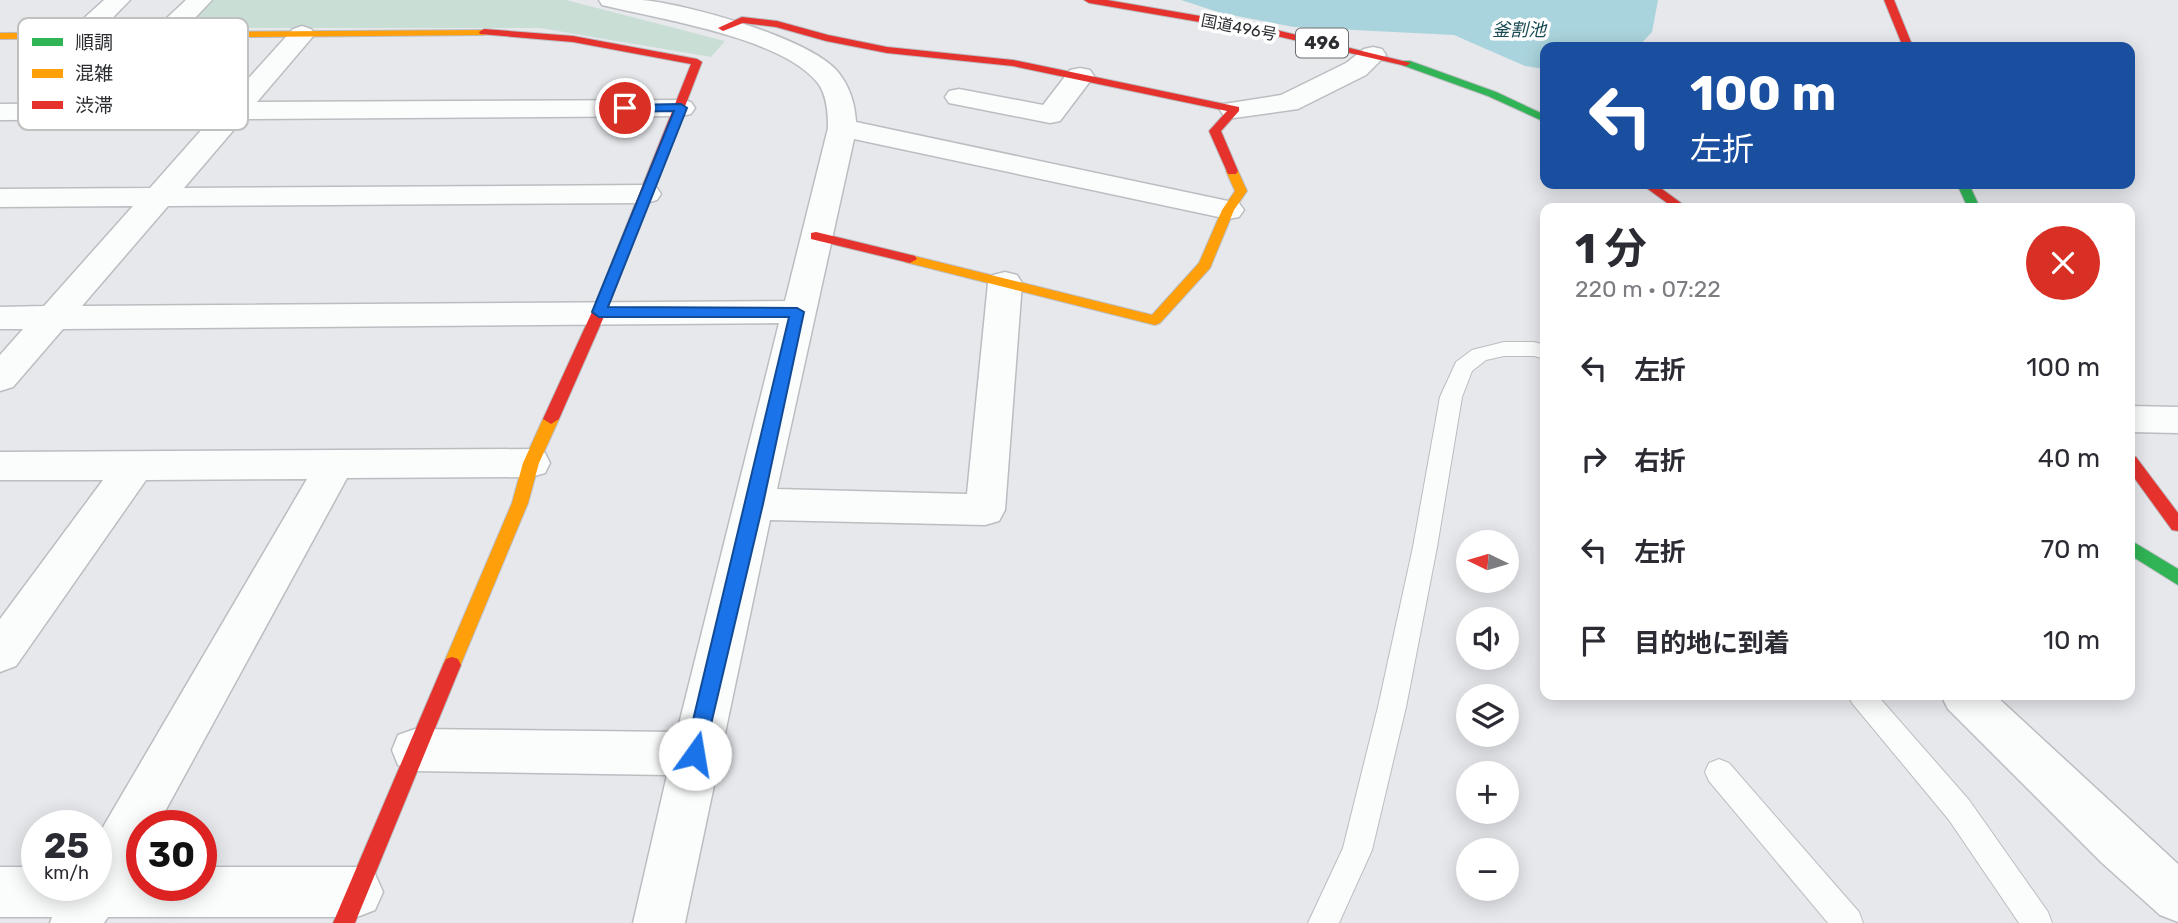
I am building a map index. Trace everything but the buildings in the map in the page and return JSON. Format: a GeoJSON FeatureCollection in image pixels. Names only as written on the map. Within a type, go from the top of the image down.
{"type":"FeatureCollection","features":[{"type":"Feature","properties":{"kind":"main road","name":"国道496号"},"geometry":{"type":"LineString","coordinates":[[1089,0],[1236,25],[1373,55],[1482,89],[1540,118]]}},
{"type":"Feature","properties":{"kind":"main road"},"geometry":{"type":"LineString","coordinates":[[1889,0],[1906,42]]}},
{"type":"Feature","properties":{"kind":"main road"},"geometry":{"type":"LineString","coordinates":[[723,29],[742,19],[777,24],[826,38],[887,50],[1013,63],[1234,110],[1215,131],[1241,191],[1228,210],[1205,265],[1155,320],[816,236]]}},
{"type":"Feature","properties":{"kind":"main road"},"geometry":{"type":"LineString","coordinates":[[248,34],[533,34],[633,48],[697,62],[599,312],[531,463],[520,503],[351,907]]}},
{"type":"Feature","properties":{"kind":"main road"},"geometry":{"type":"LineString","coordinates":[[0,36],[18,36]]}},
{"type":"Feature","properties":{"kind":"main road"},"geometry":{"type":"LineString","coordinates":[[1654,189],[1675,203]]}},
{"type":"Feature","properties":{"kind":"main road"},"geometry":{"type":"LineString","coordinates":[[2135,468],[2178,524]]}},
{"type":"Feature","properties":{"kind":"main road"},"geometry":{"type":"LineString","coordinates":[[2135,550],[2178,578]]}},
{"type":"Feature","properties":{"kind":"street"},"geometry":{"type":"LineString","coordinates":[[98,18],[118,0]]}},
{"type":"Feature","properties":{"kind":"street"},"geometry":{"type":"LineString","coordinates":[[181,18],[200,0]]}},
{"type":"Feature","properties":{"kind":"street"},"geometry":{"type":"LineString","coordinates":[[611,0],[777,43],[810,62],[826,75],[836,90],[842,107],[842,128],[695,754],[660,923]]}},
{"type":"Feature","properties":{"kind":"street"},"geometry":{"type":"LineString","coordinates":[[248,95],[302,34]]}},
{"type":"Feature","properties":{"kind":"street"},"geometry":{"type":"LineString","coordinates":[[1234,110],[1288,103],[1356,69],[1373,55]]}},
{"type":"Feature","properties":{"kind":"street"},"geometry":{"type":"LineString","coordinates":[[959,97],[1050,115],[1080,76]]}},
{"type":"Feature","properties":{"kind":"street"},"geometry":{"type":"LineString","coordinates":[[248,110],[681,108]]}},
{"type":"Feature","properties":{"kind":"street"},"geometry":{"type":"LineString","coordinates":[[0,111],[18,111]]}},
{"type":"Feature","properties":{"kind":"street"},"geometry":{"type":"LineString","coordinates":[[842,128],[1228,210]]}},
{"type":"Feature","properties":{"kind":"street"},"geometry":{"type":"LineString","coordinates":[[0,378],[218,130]]}},
{"type":"Feature","properties":{"kind":"street"},"geometry":{"type":"LineString","coordinates":[[0,198],[646,194]]}},
{"type":"Feature","properties":{"kind":"street"},"geometry":{"type":"LineString","coordinates":[[755,504],[985,510],[1004,283]]}},
{"type":"Feature","properties":{"kind":"street"},"geometry":{"type":"LineString","coordinates":[[0,318],[797,312]]}},
{"type":"Feature","properties":{"kind":"street"},"geometry":{"type":"LineString","coordinates":[[2135,419],[2178,420]]}},
{"type":"Feature","properties":{"kind":"street"},"geometry":{"type":"LineString","coordinates":[[0,467],[531,463]]}},
{"type":"Feature","properties":{"kind":"street"},"geometry":{"type":"LineString","coordinates":[[85,907],[335,465]]}},
{"type":"Feature","properties":{"kind":"street"},"geometry":{"type":"LineString","coordinates":[[0,653],[135,466]]}},
{"type":"Feature","properties":{"kind":"street"},"geometry":{"type":"LineString","coordinates":[[1969,700],[2120,846],[2178,897]]}},
{"type":"Feature","properties":{"kind":"street"},"geometry":{"type":"LineString","coordinates":[[415,750],[695,754]]}},
{"type":"Feature","properties":{"kind":"street"},"geometry":{"type":"LineString","coordinates":[[0,892],[85,907],[351,907]]}},
{"type":"Feature","properties":{"kind":"lane"},"geometry":{"type":"LineString","coordinates":[[1323,923],[1357,850],[1392,707],[1425,547],[1451,397],[1463,367],[1479,355],[1504,349],[1540,351]]}},
{"type":"Feature","properties":{"kind":"lane"},"geometry":{"type":"LineString","coordinates":[[1865,700],[1959,810],[2038,923]]}},
{"type":"Feature","properties":{"kind":"lane"},"geometry":{"type":"LineString","coordinates":[[1719,772],[1848,923]]}},
{"type":"Feature","properties":{"kind":"green space"},"geometry":{"type":"Polygon","coordinates":[[[192,0],[566,0],[725,41],[711,57],[540,28],[248,28],[248,18],[177,18],[192,0]]]}},
{"type":"Feature","properties":{"kind":"water","name":"釜割池"},"geometry":{"type":"Polygon","coordinates":[[[1181,0],[1658,0],[1652,32],[1643,42],[1540,42],[1540,68],[1525,66],[1454,35],[1294,27],[1221,13],[1181,0]]]}},
{"type":"Feature","properties":{"kind":"traffic: fast"},"geometry":{"type":"LineString","coordinates":[[1406,63],[1492,94],[1540,117]]}},
{"type":"Feature","properties":{"kind":"traffic: fast"},"geometry":{"type":"LineString","coordinates":[[1965,189],[1972,203]]}},
{"type":"Feature","properties":{"kind":"traffic: fast"},"geometry":{"type":"LineString","coordinates":[[2135,550],[2178,578]]}},
{"type":"Feature","properties":{"kind":"traffic: slow"},"geometry":{"type":"LineString","coordinates":[[248,34],[484,32]]}},
{"type":"Feature","properties":{"kind":"traffic: slow"},"geometry":{"type":"LineString","coordinates":[[0,36],[18,36]]}},
{"type":"Feature","properties":{"kind":"traffic: slow"},"geometry":{"type":"LineString","coordinates":[[910,259],[1155,320],[1205,265],[1228,210],[1241,191],[1232,171]]}},
{"type":"Feature","properties":{"kind":"traffic: slow"},"geometry":{"type":"LineString","coordinates":[[452,665],[520,503],[531,463],[551,419]]}},
{"type":"Feature","properties":{"kind":"traffic: jam"},"geometry":{"type":"LineString","coordinates":[[1089,0],[1264,30],[1406,63]]}},
{"type":"Feature","properties":{"kind":"traffic: jam"},"geometry":{"type":"LineString","coordinates":[[1889,0],[1906,42]]}},
{"type":"Feature","properties":{"kind":"traffic: jam"},"geometry":{"type":"LineString","coordinates":[[723,28],[742,20],[777,24],[826,38],[887,50],[1013,63],[1235,109],[1215,131],[1232,171]]}},
{"type":"Feature","properties":{"kind":"traffic: jam"},"geometry":{"type":"LineString","coordinates":[[484,32],[573,39],[697,62],[599,312],[551,419]]}},
{"type":"Feature","properties":{"kind":"traffic: jam"},"geometry":{"type":"LineString","coordinates":[[1654,189],[1675,203]]}},
{"type":"Feature","properties":{"kind":"traffic: jam"},"geometry":{"type":"LineString","coordinates":[[816,236],[910,259]]}},
{"type":"Feature","properties":{"kind":"traffic: jam"},"geometry":{"type":"LineString","coordinates":[[2135,468],[2178,525]]}},
{"type":"Feature","properties":{"kind":"traffic: jam"},"geometry":{"type":"LineString","coordinates":[[344,923],[452,665]]}},
{"type":"Feature","properties":{"kind":"route"},"geometry":{"type":"LineString","coordinates":[[625,108],[681,108],[599,312],[797,312],[755,504],[695,754]]}}]}
